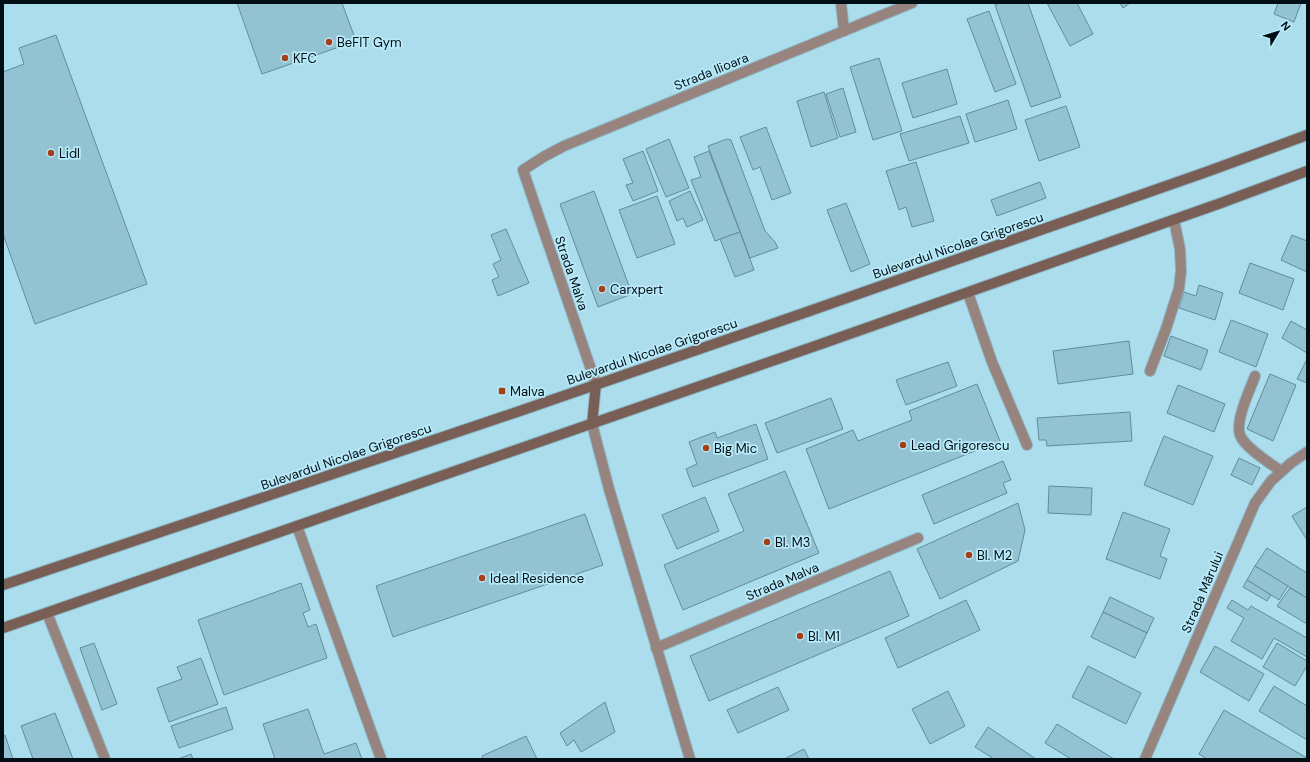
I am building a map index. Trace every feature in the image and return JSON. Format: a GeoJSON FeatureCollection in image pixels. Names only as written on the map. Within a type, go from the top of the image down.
{"type":"FeatureCollection","features":[{"type":"Feature","properties":{"kind":"main road","name":"Bulevardul Nicolae Grigorescu"},"geometry":{"type":"LineString","coordinates":[[3,585],[514,413],[808,312],[1307,135]]}},
{"type":"Feature","properties":{"kind":"main road"},"geometry":{"type":"LineString","coordinates":[[3,628],[968,293],[1307,171]]}},
{"type":"Feature","properties":{"kind":"main road"},"geometry":{"type":"LineString","coordinates":[[592,424],[596,384]]}},
{"type":"Feature","properties":{"kind":"street"},"geometry":{"type":"LineString","coordinates":[[841,3],[844,31]]}},
{"type":"Feature","properties":{"kind":"street","name":"Strada Ilioara"},"geometry":{"type":"LineString","coordinates":[[524,170],[544,156],[577,141],[912,3]]}},
{"type":"Feature","properties":{"kind":"street","name":"Strada Malva"},"geometry":{"type":"LineString","coordinates":[[524,170],[596,384]]}},
{"type":"Feature","properties":{"kind":"street"},"geometry":{"type":"LineString","coordinates":[[1150,371],[1166,330],[1179,288],[1181,271],[1180,249],[1174,220]]}},
{"type":"Feature","properties":{"kind":"street"},"geometry":{"type":"LineString","coordinates":[[968,293],[992,362],[1026,445]]}},
{"type":"Feature","properties":{"kind":"street"},"geometry":{"type":"LineString","coordinates":[[1255,376],[1239,423],[1240,435],[1258,454],[1281,471]]}},
{"type":"Feature","properties":{"kind":"street"},"geometry":{"type":"LineString","coordinates":[[592,424],[601,461],[690,759]]}},
{"type":"Feature","properties":{"kind":"street","name":"Strada Mărului"},"geometry":{"type":"LineString","coordinates":[[1145,759],[1255,503],[1271,481],[1281,471],[1307,452]]}},
{"type":"Feature","properties":{"kind":"street"},"geometry":{"type":"LineString","coordinates":[[297,526],[380,759]]}},
{"type":"Feature","properties":{"kind":"street","name":"Strada Malva"},"geometry":{"type":"LineString","coordinates":[[656,648],[918,538]]}},
{"type":"Feature","properties":{"kind":"street"},"geometry":{"type":"LineString","coordinates":[[48,613],[105,759]]}},
{"type":"Feature","properties":{"kind":"building"},"geometry":{"type":"Polygon","coordinates":[[[237,3],[342,3],[356,41],[262,74],[237,3]]]}},
{"type":"Feature","properties":{"kind":"building"},"geometry":{"type":"Polygon","coordinates":[[[1000,3],[1028,3],[1061,97],[1031,107],[995,5],[1000,3]]]}},
{"type":"Feature","properties":{"kind":"building"},"geometry":{"type":"Polygon","coordinates":[[[1047,3],[1077,3],[1093,34],[1070,46],[1047,3]]]}},
{"type":"Feature","properties":{"kind":"building"},"geometry":{"type":"Polygon","coordinates":[[[1120,3],[1130,3],[1123,8],[1120,3]]]}},
{"type":"Feature","properties":{"kind":"building"},"geometry":{"type":"Polygon","coordinates":[[[1278,3],[1301,3],[1294,22],[1274,14],[1278,3]]]}},
{"type":"Feature","properties":{"kind":"building"},"geometry":{"type":"Polygon","coordinates":[[[989,11],[1016,84],[995,92],[967,19],[989,11]]]}},
{"type":"Feature","properties":{"kind":"building","name":"Lidl"},"geometry":{"type":"Polygon","coordinates":[[[56,35],[147,284],[35,324],[3,234],[3,72],[24,64],[19,48],[56,35]]]}},
{"type":"Feature","properties":{"kind":"building"},"geometry":{"type":"Polygon","coordinates":[[[879,58],[902,131],[873,140],[850,67],[879,58]]]}},
{"type":"Feature","properties":{"kind":"building"},"geometry":{"type":"Polygon","coordinates":[[[947,69],[957,104],[913,118],[902,83],[947,69]]]}},
{"type":"Feature","properties":{"kind":"building"},"geometry":{"type":"Polygon","coordinates":[[[843,88],[856,132],[840,137],[826,94],[843,88]]]}},
{"type":"Feature","properties":{"kind":"building"},"geometry":{"type":"Polygon","coordinates":[[[824,92],[838,138],[811,147],[797,101],[824,92]]]}},
{"type":"Feature","properties":{"kind":"building"},"geometry":{"type":"Polygon","coordinates":[[[1008,100],[1017,129],[975,142],[966,114],[1008,100]]]}},
{"type":"Feature","properties":{"kind":"building"},"geometry":{"type":"Polygon","coordinates":[[[1066,106],[1080,147],[1039,161],[1025,120],[1066,106]]]}},
{"type":"Feature","properties":{"kind":"building"},"geometry":{"type":"Polygon","coordinates":[[[960,116],[969,143],[909,161],[900,134],[960,116]]]}},
{"type":"Feature","properties":{"kind":"building"},"geometry":{"type":"Polygon","coordinates":[[[766,127],[791,193],[772,200],[760,167],[753,170],[740,137],[766,127]]]}},
{"type":"Feature","properties":{"kind":"building"},"geometry":{"type":"Polygon","coordinates":[[[669,139],[689,188],[666,197],[646,149],[669,139]]]}},
{"type":"Feature","properties":{"kind":"building"},"geometry":{"type":"Polygon","coordinates":[[[727,139],[731,140],[765,231],[775,242],[778,248],[750,258],[708,146],[727,139]]]}},
{"type":"Feature","properties":{"kind":"building"},"geometry":{"type":"Polygon","coordinates":[[[643,151],[658,191],[633,201],[626,185],[633,183],[623,159],[643,151]]]}},
{"type":"Feature","properties":{"kind":"building"},"geometry":{"type":"Polygon","coordinates":[[[709,151],[740,232],[715,241],[691,180],[701,177],[694,157],[709,151]]]}},
{"type":"Feature","properties":{"kind":"building"},"geometry":{"type":"Polygon","coordinates":[[[916,162],[934,221],[912,227],[906,207],[899,210],[886,171],[916,162]]]}},
{"type":"Feature","properties":{"kind":"building"},"geometry":{"type":"Polygon","coordinates":[[[1040,182],[1046,198],[997,216],[991,200],[1040,182]]]}},
{"type":"Feature","properties":{"kind":"building"},"geometry":{"type":"Polygon","coordinates":[[[594,191],[632,294],[598,307],[560,204],[594,191]]]}},
{"type":"Feature","properties":{"kind":"building"},"geometry":{"type":"Polygon","coordinates":[[[690,191],[703,220],[687,227],[683,218],[677,221],[669,201],[690,191]]]}},
{"type":"Feature","properties":{"kind":"building"},"geometry":{"type":"Polygon","coordinates":[[[657,196],[675,244],[637,258],[619,210],[657,196]]]}},
{"type":"Feature","properties":{"kind":"building"},"geometry":{"type":"Polygon","coordinates":[[[846,203],[870,264],[851,272],[827,210],[846,203]]]}},
{"type":"Feature","properties":{"kind":"building"},"geometry":{"type":"Polygon","coordinates":[[[506,229],[529,283],[498,296],[492,280],[499,277],[493,264],[501,260],[491,235],[506,229]]]}},
{"type":"Feature","properties":{"kind":"building"},"geometry":{"type":"Polygon","coordinates":[[[740,232],[754,270],[735,277],[720,239],[740,232]]]}},
{"type":"Feature","properties":{"kind":"building"},"geometry":{"type":"Polygon","coordinates":[[[1292,235],[1307,241],[1307,272],[1281,260],[1292,235]]]}},
{"type":"Feature","properties":{"kind":"building"},"geometry":{"type":"Polygon","coordinates":[[[1250,263],[1294,279],[1283,310],[1239,293],[1250,263]]]}},
{"type":"Feature","properties":{"kind":"building"},"geometry":{"type":"Polygon","coordinates":[[[1199,285],[1223,293],[1215,320],[1179,308],[1184,292],[1196,296],[1199,285]]]}},
{"type":"Feature","properties":{"kind":"building"},"geometry":{"type":"Polygon","coordinates":[[[1231,320],[1268,334],[1256,367],[1219,352],[1231,320]]]}},
{"type":"Feature","properties":{"kind":"building"},"geometry":{"type":"Polygon","coordinates":[[[1291,321],[1307,330],[1307,353],[1282,338],[1291,321]]]}},
{"type":"Feature","properties":{"kind":"building"},"geometry":{"type":"Polygon","coordinates":[[[1171,336],[1208,350],[1201,370],[1164,356],[1171,336]]]}},
{"type":"Feature","properties":{"kind":"building"},"geometry":{"type":"Polygon","coordinates":[[[1129,341],[1133,374],[1058,384],[1053,351],[1129,341]]]}},
{"type":"Feature","properties":{"kind":"building"},"geometry":{"type":"Polygon","coordinates":[[[1307,359],[1307,383],[1297,379],[1307,359]]]}},
{"type":"Feature","properties":{"kind":"building"},"geometry":{"type":"Polygon","coordinates":[[[948,362],[957,386],[906,405],[896,380],[948,362]]]}},
{"type":"Feature","properties":{"kind":"building"},"geometry":{"type":"Polygon","coordinates":[[[1270,374],[1296,385],[1273,441],[1247,429],[1270,374]]]}},
{"type":"Feature","properties":{"kind":"building","name":"Lead Grigorescu"},"geometry":{"type":"Polygon","coordinates":[[[977,384],[1000,441],[829,509],[806,449],[853,430],[858,441],[912,420],[909,411],[977,384]]]}},
{"type":"Feature","properties":{"kind":"building"},"geometry":{"type":"Polygon","coordinates":[[[1178,385],[1225,404],[1214,432],[1167,413],[1178,385]]]}},
{"type":"Feature","properties":{"kind":"building"},"geometry":{"type":"Polygon","coordinates":[[[831,398],[843,429],[777,453],[765,423],[831,398]]]}},
{"type":"Feature","properties":{"kind":"building"},"geometry":{"type":"Polygon","coordinates":[[[1130,412],[1132,441],[1047,446],[1046,440],[1039,440],[1037,418],[1130,412]]]}},
{"type":"Feature","properties":{"kind":"building"},"geometry":{"type":"Polygon","coordinates":[[[756,424],[768,459],[693,487],[686,469],[697,464],[689,442],[715,432],[717,438],[756,424]]]}},
{"type":"Feature","properties":{"kind":"building"},"geometry":{"type":"Polygon","coordinates":[[[1164,436],[1213,456],[1193,505],[1144,485],[1164,436]]]}},
{"type":"Feature","properties":{"kind":"building"},"geometry":{"type":"Polygon","coordinates":[[[1239,458],[1260,468],[1252,485],[1231,475],[1239,458]]]}},
{"type":"Feature","properties":{"kind":"building"},"geometry":{"type":"Polygon","coordinates":[[[1003,461],[1011,480],[1003,483],[1007,493],[934,524],[922,495],[1003,461]]]}},
{"type":"Feature","properties":{"kind":"building","name":"Bl. M3"},"geometry":{"type":"Polygon","coordinates":[[[785,471],[819,553],[683,610],[664,565],[744,531],[728,494],[785,471]]]}},
{"type":"Feature","properties":{"kind":"building"},"geometry":{"type":"Polygon","coordinates":[[[1049,486],[1092,488],[1091,515],[1048,513],[1049,486]]]}},
{"type":"Feature","properties":{"kind":"building"},"geometry":{"type":"Polygon","coordinates":[[[705,497],[719,531],[677,549],[662,515],[705,497]]]}},
{"type":"Feature","properties":{"kind":"building","name":"Bl. M2"},"geometry":{"type":"Polygon","coordinates":[[[1018,503],[1025,530],[1018,561],[940,599],[917,549],[1018,503]]]}},
{"type":"Feature","properties":{"kind":"building"},"geometry":{"type":"Polygon","coordinates":[[[1307,507],[1307,540],[1292,516],[1307,507]]]}},
{"type":"Feature","properties":{"kind":"building"},"geometry":{"type":"Polygon","coordinates":[[[1123,512],[1170,529],[1160,556],[1167,559],[1160,579],[1106,559],[1123,512]]]}},
{"type":"Feature","properties":{"kind":"building","name":"Ideal Residence"},"geometry":{"type":"Polygon","coordinates":[[[585,514],[603,565],[393,637],[376,586],[585,514]]]}},
{"type":"Feature","properties":{"kind":"building"},"geometry":{"type":"Polygon","coordinates":[[[1267,548],[1307,573],[1307,598],[1255,566],[1267,548]]]}},
{"type":"Feature","properties":{"kind":"building"},"geometry":{"type":"Polygon","coordinates":[[[1255,566],[1288,586],[1279,600],[1247,580],[1255,566]]]}},
{"type":"Feature","properties":{"kind":"building","name":"Bl. M1"},"geometry":{"type":"Polygon","coordinates":[[[890,571],[909,616],[709,701],[690,656],[890,571]]]}},
{"type":"Feature","properties":{"kind":"building"},"geometry":{"type":"Polygon","coordinates":[[[1247,580],[1271,595],[1267,601],[1243,587],[1247,580]]]}},
{"type":"Feature","properties":{"kind":"building"},"geometry":{"type":"Polygon","coordinates":[[[301,583],[310,610],[303,613],[308,627],[316,624],[327,658],[224,695],[198,620],[301,583]]]}},
{"type":"Feature","properties":{"kind":"building"},"geometry":{"type":"Polygon","coordinates":[[[1290,588],[1307,598],[1307,624],[1277,606],[1290,588]]]}},
{"type":"Feature","properties":{"kind":"building"},"geometry":{"type":"Polygon","coordinates":[[[1110,597],[1154,618],[1147,633],[1103,612],[1110,597]]]}},
{"type":"Feature","properties":{"kind":"building"},"geometry":{"type":"Polygon","coordinates":[[[966,600],[980,630],[898,668],[885,638],[966,600]]]}},
{"type":"Feature","properties":{"kind":"building"},"geometry":{"type":"Polygon","coordinates":[[[1232,600],[1248,610],[1251,606],[1307,638],[1307,657],[1274,638],[1262,659],[1231,641],[1244,618],[1227,608],[1232,600]]]}},
{"type":"Feature","properties":{"kind":"building"},"geometry":{"type":"Polygon","coordinates":[[[1103,612],[1147,633],[1135,658],[1091,637],[1103,612]]]}},
{"type":"Feature","properties":{"kind":"building"},"geometry":{"type":"Polygon","coordinates":[[[94,643],[117,704],[102,710],[80,648],[94,643]]]}},
{"type":"Feature","properties":{"kind":"building"},"geometry":{"type":"Polygon","coordinates":[[[1277,643],[1307,661],[1307,666],[1295,686],[1263,667],[1277,643]]]}},
{"type":"Feature","properties":{"kind":"building"},"geometry":{"type":"Polygon","coordinates":[[[1215,646],[1264,674],[1249,701],[1200,672],[1215,646]]]}},
{"type":"Feature","properties":{"kind":"building"},"geometry":{"type":"Polygon","coordinates":[[[201,658],[218,704],[169,722],[157,688],[182,679],[177,667],[201,658]]]}},
{"type":"Feature","properties":{"kind":"building"},"geometry":{"type":"Polygon","coordinates":[[[1088,666],[1141,693],[1126,724],[1072,697],[1088,666]]]}},
{"type":"Feature","properties":{"kind":"building"},"geometry":{"type":"Polygon","coordinates":[[[1274,686],[1307,706],[1307,740],[1259,711],[1274,686]]]}},
{"type":"Feature","properties":{"kind":"building"},"geometry":{"type":"Polygon","coordinates":[[[778,687],[789,710],[738,733],[727,710],[778,687]]]}},
{"type":"Feature","properties":{"kind":"building"},"geometry":{"type":"Polygon","coordinates":[[[948,691],[965,726],[930,744],[912,709],[948,691]]]}},
{"type":"Feature","properties":{"kind":"building"},"geometry":{"type":"Polygon","coordinates":[[[605,702],[615,732],[581,752],[574,740],[567,746],[560,733],[605,702]]]}},
{"type":"Feature","properties":{"kind":"building"},"geometry":{"type":"Polygon","coordinates":[[[226,707],[233,729],[179,748],[171,726],[226,707]]]}},
{"type":"Feature","properties":{"kind":"building"},"geometry":{"type":"Polygon","coordinates":[[[308,709],[324,754],[356,743],[362,759],[275,759],[263,724],[308,709]]]}},
{"type":"Feature","properties":{"kind":"building"},"geometry":{"type":"Polygon","coordinates":[[[1224,710],[1307,759],[1207,759],[1199,754],[1224,710]]]}},
{"type":"Feature","properties":{"kind":"building"},"geometry":{"type":"Polygon","coordinates":[[[55,713],[73,759],[33,759],[21,726],[55,713]]]}},
{"type":"Feature","properties":{"kind":"building"},"geometry":{"type":"Polygon","coordinates":[[[1057,724],[1114,759],[1071,759],[1045,743],[1057,724]]]}},
{"type":"Feature","properties":{"kind":"building"},"geometry":{"type":"Polygon","coordinates":[[[988,727],[1036,759],[994,759],[975,747],[988,727]]]}},
{"type":"Feature","properties":{"kind":"building"},"geometry":{"type":"Polygon","coordinates":[[[5,735],[13,759],[3,759],[3,736],[5,735]]]}},
{"type":"Feature","properties":{"kind":"building"},"geometry":{"type":"Polygon","coordinates":[[[526,736],[537,759],[483,759],[482,756],[526,736]]]}},
{"type":"Feature","properties":{"kind":"building"},"geometry":{"type":"Polygon","coordinates":[[[804,749],[809,759],[784,759],[804,749]]]}},
{"type":"Feature","properties":{"kind":"building"},"geometry":{"type":"Polygon","coordinates":[[[191,754],[193,759],[178,759],[191,754]]]}},
{"type":"Feature","properties":{"kind":"place","name":"BeFIT Gym"},"geometry":{"type":"Point","coordinates":[329,42]}},
{"type":"Feature","properties":{"kind":"place","name":"KFC"},"geometry":{"type":"Point","coordinates":[285,58]}},
{"type":"Feature","properties":{"kind":"place","name":"Lidl"},"geometry":{"type":"Point","coordinates":[51,153]}},
{"type":"Feature","properties":{"kind":"place","name":"Carxpert"},"geometry":{"type":"Point","coordinates":[602,289]}},
{"type":"Feature","properties":{"kind":"place","name":"Malva"},"geometry":{"type":"Point","coordinates":[502,391]}},
{"type":"Feature","properties":{"kind":"place","name":"Lead Grigorescu"},"geometry":{"type":"Point","coordinates":[903,445]}},
{"type":"Feature","properties":{"kind":"place","name":"Big Mic"},"geometry":{"type":"Point","coordinates":[706,448]}},
{"type":"Feature","properties":{"kind":"place","name":"Bl. M3"},"geometry":{"type":"Point","coordinates":[767,542]}},
{"type":"Feature","properties":{"kind":"place","name":"Bl. M2"},"geometry":{"type":"Point","coordinates":[969,555]}},
{"type":"Feature","properties":{"kind":"place","name":"Ideal Residence"},"geometry":{"type":"Point","coordinates":[482,578]}},
{"type":"Feature","properties":{"kind":"place","name":"Bl. M1"},"geometry":{"type":"Point","coordinates":[800,636]}}]}
